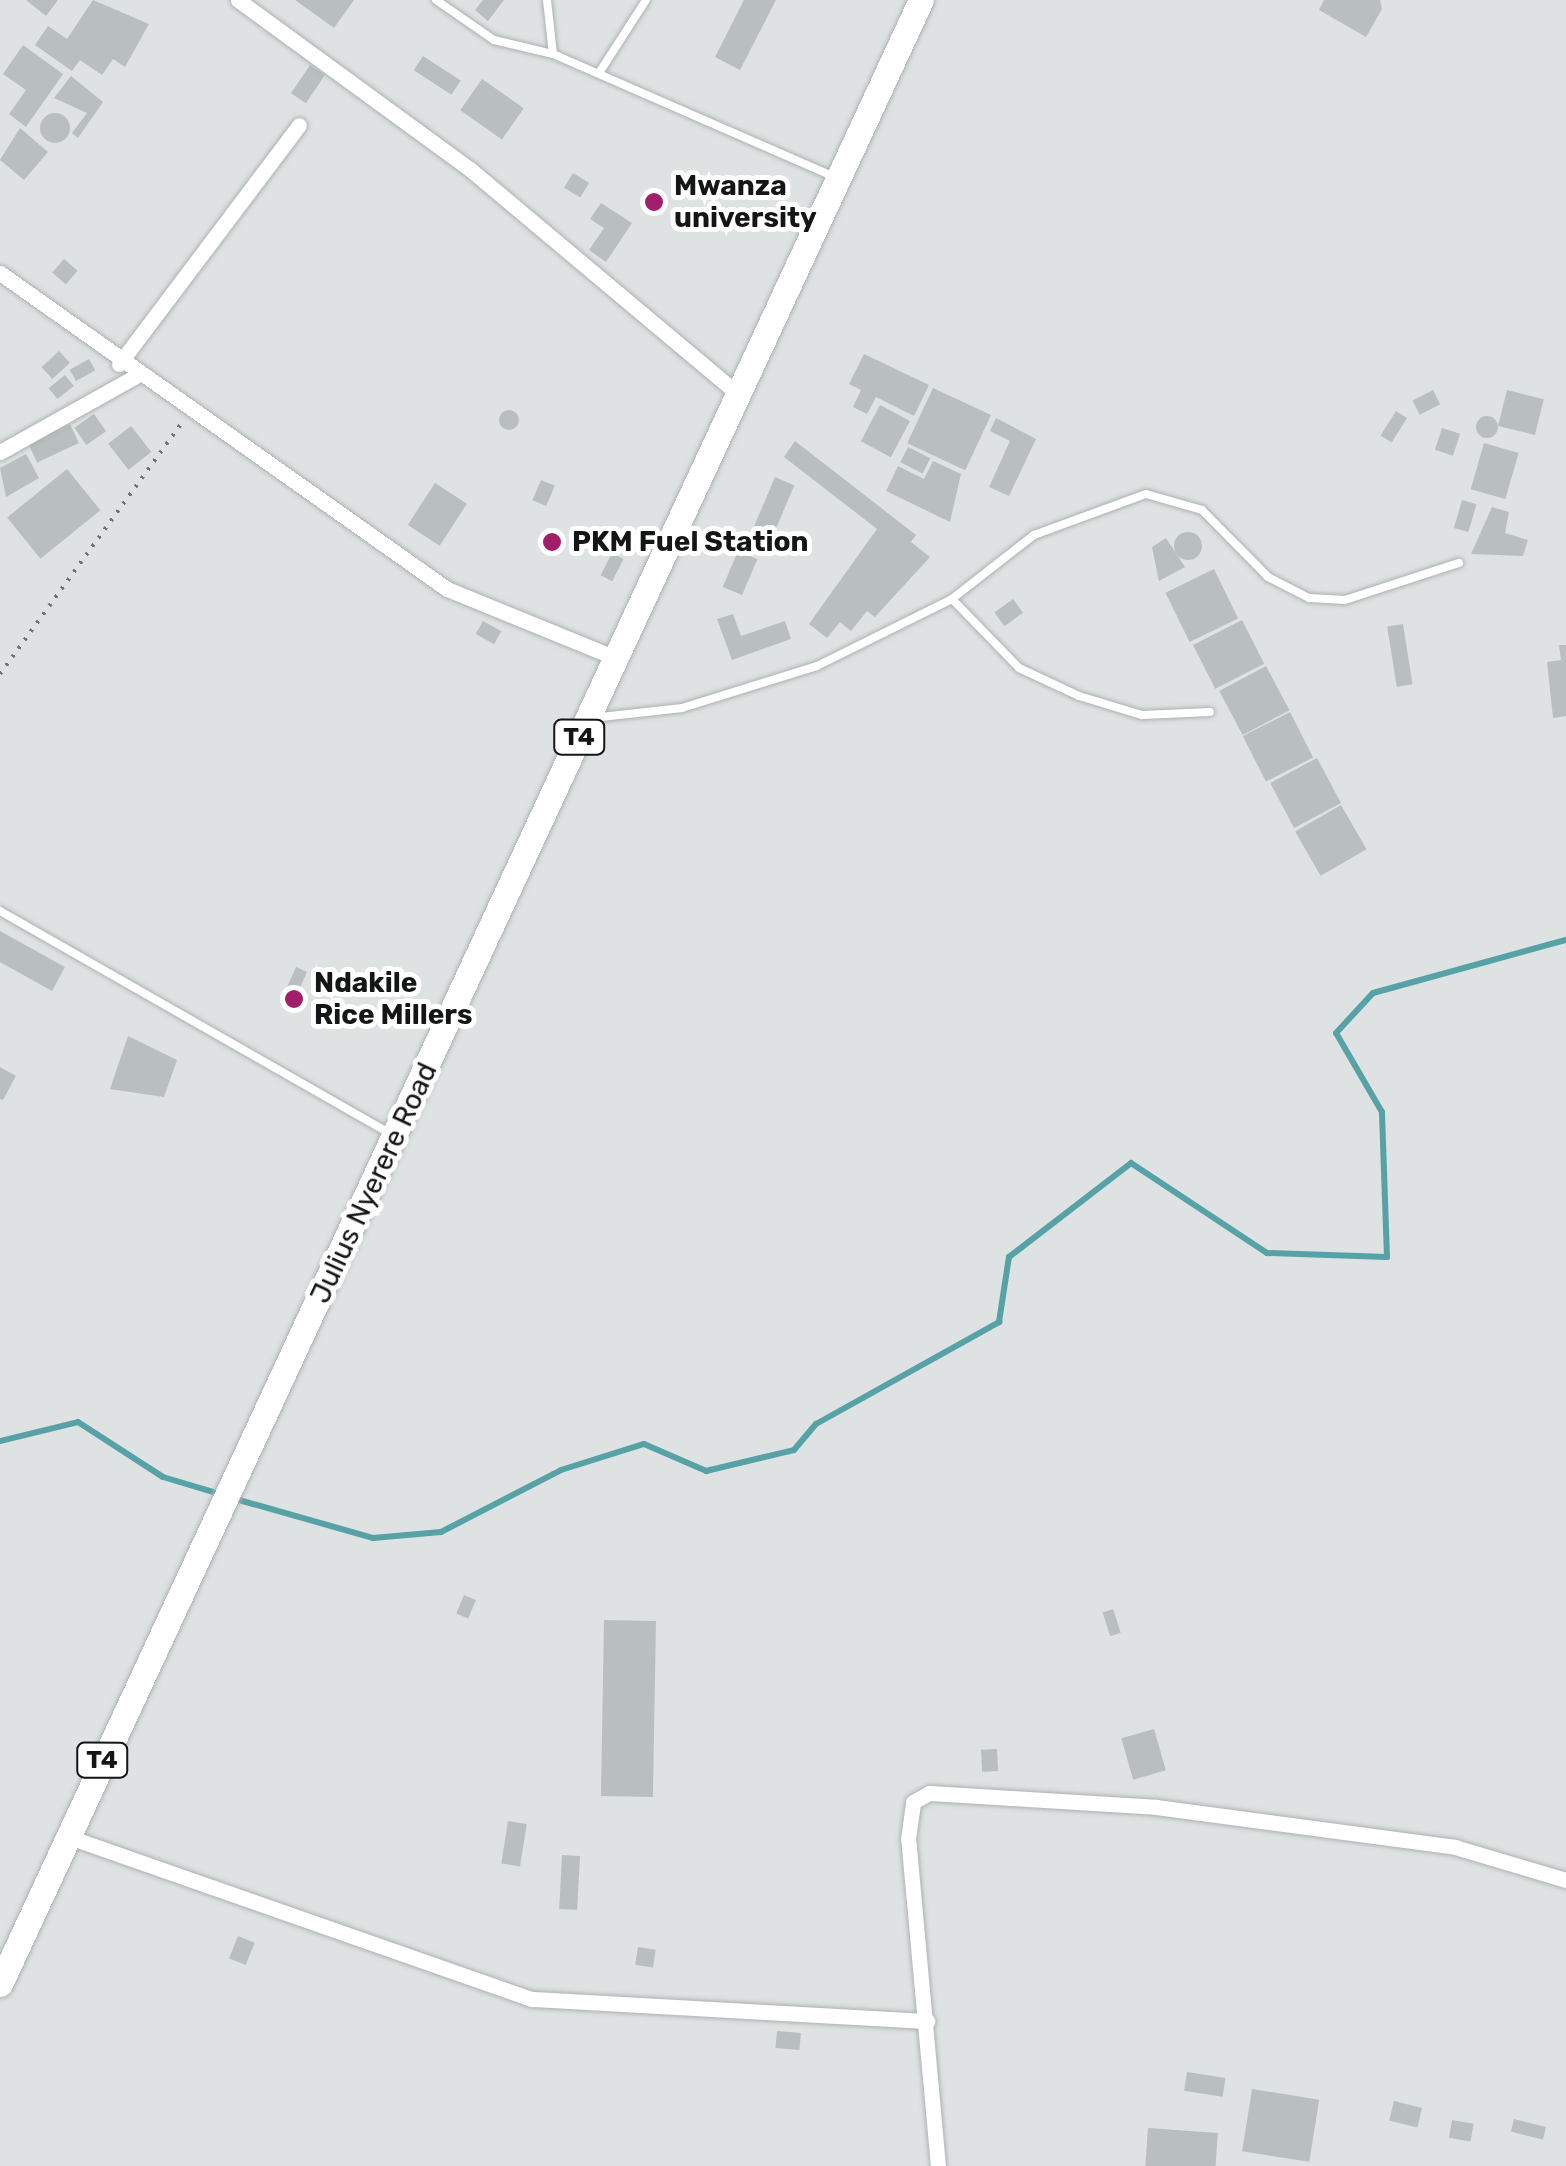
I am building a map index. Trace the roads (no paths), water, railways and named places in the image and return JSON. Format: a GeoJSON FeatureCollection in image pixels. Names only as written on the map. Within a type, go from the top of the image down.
{"type":"FeatureCollection","features":[{"type":"Feature","properties":{"kind":"highway","name":"Julius Nyerere Road"},"geometry":{"type":"LineString","coordinates":[[0,1984],[66,1836],[397,1138],[614,657],[921,0]]}},
{"type":"Feature","properties":{"kind":"street"},"geometry":{"type":"LineString","coordinates":[[238,0],[471,170],[737,393]]}},
{"type":"Feature","properties":{"kind":"street"},"geometry":{"type":"LineString","coordinates":[[119,364],[298,125]]}},
{"type":"Feature","properties":{"kind":"street"},"geometry":{"type":"LineString","coordinates":[[0,273],[119,364],[192,410],[447,589],[614,657]]}},
{"type":"Feature","properties":{"kind":"street"},"geometry":{"type":"LineString","coordinates":[[0,452],[136,376]]}},
{"type":"Feature","properties":{"kind":"street"},"geometry":{"type":"LineString","coordinates":[[938,2166],[908,1816],[929,1793],[1156,1807],[1436,1844],[1566,1880]]}},
{"type":"Feature","properties":{"kind":"street"},"geometry":{"type":"LineString","coordinates":[[66,1836],[532,1998],[928,2021]]}},
{"type":"Feature","properties":{"kind":"lane"},"geometry":{"type":"LineString","coordinates":[[436,0],[494,40],[553,54],[838,179]]}},
{"type":"Feature","properties":{"kind":"lane"},"geometry":{"type":"LineString","coordinates":[[547,0],[553,54]]}},
{"type":"Feature","properties":{"kind":"lane"},"geometry":{"type":"LineString","coordinates":[[599,73],[646,0]]}},
{"type":"Feature","properties":{"kind":"lane"},"geometry":{"type":"LineString","coordinates":[[587,718],[682,708],[817,666],[952,599],[1034,535],[1146,494],[1202,510],[1268,576],[1309,598],[1345,600],[1459,563]]}},
{"type":"Feature","properties":{"kind":"lane"},"geometry":{"type":"LineString","coordinates":[[952,599],[1019,668],[1079,696],[1142,715],[1210,712]]}},
{"type":"Feature","properties":{"kind":"lane"},"geometry":{"type":"LineString","coordinates":[[0,911],[397,1138]]}},
{"type":"Feature","properties":{"kind":"waterway"},"geometry":{"type":"LineString","coordinates":[[232,1498],[373,1538],[441,1532],[561,1470],[644,1444],[706,1471],[794,1450],[816,1424],[999,1322],[1009,1257],[1131,1163],[1267,1253],[1387,1257],[1382,1112],[1336,1033],[1373,993],[1566,940]]}},
{"type":"Feature","properties":{"kind":"waterway"},"geometry":{"type":"LineString","coordinates":[[0,1441],[78,1422],[163,1477],[220,1494]]}},
{"type":"Feature","properties":{"kind":"place","name":"Mwanza university"},"geometry":{"type":"Point","coordinates":[654,202]}},
{"type":"Feature","properties":{"kind":"place","name":"PKM Fuel Station"},"geometry":{"type":"Point","coordinates":[552,542]}},
{"type":"Feature","properties":{"kind":"place","name":"Ndakile Rice Millers"},"geometry":{"type":"Point","coordinates":[294,999]}}]}
